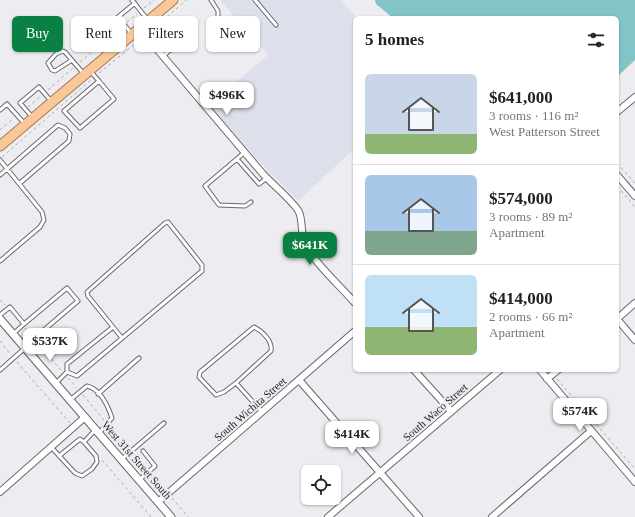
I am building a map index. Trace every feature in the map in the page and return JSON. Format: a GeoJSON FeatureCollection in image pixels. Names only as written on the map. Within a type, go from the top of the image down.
{"type":"FeatureCollection","features":[{"type":"Feature","properties":{"kind":"main road"},"geometry":{"type":"LineString","coordinates":[[154,16],[173,0]]}},
{"type":"Feature","properties":{"kind":"main road"},"geometry":{"type":"LineString","coordinates":[[0,146],[134,33]]}},
{"type":"Feature","properties":{"kind":"street"},"geometry":{"type":"LineString","coordinates":[[159,52],[267,178],[292,201],[300,213],[302,236],[308,250],[353,301]]}},
{"type":"Feature","properties":{"kind":"street"},"geometry":{"type":"LineString","coordinates":[[619,110],[635,96]]}},
{"type":"Feature","properties":{"kind":"street"},"geometry":{"type":"LineString","coordinates":[[619,177],[635,196]]}},
{"type":"Feature","properties":{"kind":"street"},"geometry":{"type":"LineString","coordinates":[[619,317],[635,303]]}},
{"type":"Feature","properties":{"kind":"street","name":"West 31st Street South"},"geometry":{"type":"LineString","coordinates":[[0,319],[171,517]]}},
{"type":"Feature","properties":{"kind":"street"},"geometry":{"type":"LineString","coordinates":[[619,321],[635,340]]}},
{"type":"Feature","properties":{"kind":"street","name":"South Wichita Street"},"geometry":{"type":"LineString","coordinates":[[158,502],[353,333]]}},
{"type":"Feature","properties":{"kind":"street"},"geometry":{"type":"LineString","coordinates":[[416,372],[451,412]]}},
{"type":"Feature","properties":{"kind":"street","name":"South Waco Street"},"geometry":{"type":"LineString","coordinates":[[328,517],[498,372]]}},
{"type":"Feature","properties":{"kind":"street"},"geometry":{"type":"LineString","coordinates":[[542,372],[635,482]]}},
{"type":"Feature","properties":{"kind":"street"},"geometry":{"type":"LineString","coordinates":[[547,379],[556,372]]}},
{"type":"Feature","properties":{"kind":"street"},"geometry":{"type":"LineString","coordinates":[[299,380],[419,517]]}},
{"type":"Feature","properties":{"kind":"street"},"geometry":{"type":"LineString","coordinates":[[0,492],[85,417]]}},
{"type":"Feature","properties":{"kind":"street"},"geometry":{"type":"LineString","coordinates":[[492,517],[591,431]]}},
{"type":"Feature","properties":{"kind":"lane"},"geometry":{"type":"LineString","coordinates":[[132,0],[144,16]]}},
{"type":"Feature","properties":{"kind":"lane"},"geometry":{"type":"LineString","coordinates":[[210,0],[218,11],[218,16]]}},
{"type":"Feature","properties":{"kind":"lane"},"geometry":{"type":"LineString","coordinates":[[255,0],[276,24]]}},
{"type":"Feature","properties":{"kind":"lane"},"geometry":{"type":"LineString","coordinates":[[134,29],[118,17],[135,3]]}},
{"type":"Feature","properties":{"kind":"lane"},"geometry":{"type":"LineString","coordinates":[[157,13],[181,41],[163,56]]}},
{"type":"Feature","properties":{"kind":"lane"},"geometry":{"type":"LineString","coordinates":[[72,60],[55,71],[52,70],[48,63],[56,54],[63,51],[99,81],[114,99],[80,128],[64,110],[99,81]]}},
{"type":"Feature","properties":{"kind":"lane"},"geometry":{"type":"LineString","coordinates":[[33,118],[20,103],[34,91],[39,87],[52,102]]}},
{"type":"Feature","properties":{"kind":"lane"},"geometry":{"type":"LineString","coordinates":[[0,110],[7,104],[25,125]]}},
{"type":"Feature","properties":{"kind":"lane"},"geometry":{"type":"LineString","coordinates":[[0,175],[58,125],[62,126],[68,131],[70,138],[69,141],[20,183]]}},
{"type":"Feature","properties":{"kind":"lane"},"geometry":{"type":"LineString","coordinates":[[245,152],[205,186],[219,205],[245,206],[252,202]]}},
{"type":"Feature","properties":{"kind":"lane"},"geometry":{"type":"LineString","coordinates":[[237,159],[259,184],[267,178]]}},
{"type":"Feature","properties":{"kind":"lane"},"geometry":{"type":"LineString","coordinates":[[0,160],[42,212],[44,220],[40,227],[0,261]]}},
{"type":"Feature","properties":{"kind":"lane"},"geometry":{"type":"LineString","coordinates":[[66,373],[77,376],[202,271],[202,265],[196,256],[168,222],[164,223],[87,292],[88,296],[122,338]]}},
{"type":"Feature","properties":{"kind":"lane"},"geometry":{"type":"LineString","coordinates":[[13,334],[67,288],[78,302],[38,335],[45,343],[31,355]]}},
{"type":"Feature","properties":{"kind":"lane"},"geometry":{"type":"LineString","coordinates":[[0,315],[10,307],[23,325]]}},
{"type":"Feature","properties":{"kind":"lane"},"geometry":{"type":"LineString","coordinates":[[56,383],[66,373],[67,364],[113,327]]}},
{"type":"Feature","properties":{"kind":"lane"},"geometry":{"type":"LineString","coordinates":[[254,327],[269,341],[272,346],[270,351],[236,383],[224,392],[216,395],[201,380],[199,374],[248,330],[254,327]]}},
{"type":"Feature","properties":{"kind":"lane"},"geometry":{"type":"LineString","coordinates":[[0,370],[25,348]]}},
{"type":"Feature","properties":{"kind":"lane"},"geometry":{"type":"LineString","coordinates":[[98,394],[139,358]]}},
{"type":"Feature","properties":{"kind":"lane"},"geometry":{"type":"LineString","coordinates":[[236,383],[262,412]]}},
{"type":"Feature","properties":{"kind":"lane"},"geometry":{"type":"LineString","coordinates":[[70,400],[87,386],[93,387],[109,407],[112,418],[107,424],[84,442]]}},
{"type":"Feature","properties":{"kind":"lane"},"geometry":{"type":"LineString","coordinates":[[122,459],[164,423]]}},
{"type":"Feature","properties":{"kind":"lane"},"geometry":{"type":"LineString","coordinates":[[52,447],[75,473],[82,476],[92,469],[97,462],[96,456],[80,439],[60,456]]}},
{"type":"Feature","properties":{"kind":"lane"},"geometry":{"type":"LineString","coordinates":[[139,480],[155,466],[143,452]]}},
{"type":"Feature","properties":{"kind":"path"},"geometry":{"type":"LineString","coordinates":[[619,164],[635,183]]}},
{"type":"Feature","properties":{"kind":"path"},"geometry":{"type":"LineString","coordinates":[[619,188],[635,207]]}},
{"type":"Feature","properties":{"kind":"path"},"geometry":{"type":"LineString","coordinates":[[0,300],[8,308]]}},
{"type":"Feature","properties":{"kind":"path"},"geometry":{"type":"LineString","coordinates":[[23,325],[41,347],[66,373],[107,424],[188,517]]}},
{"type":"Feature","properties":{"kind":"path"},"geometry":{"type":"LineString","coordinates":[[556,372],[635,469]]}},
{"type":"Feature","properties":{"kind":"shaded area"},"geometry":{"type":"Polygon","coordinates":[[[220,0],[341,0],[355,16],[353,16],[353,150],[298,201],[257,159],[209,105],[268,55],[260,46],[260,16],[234,16],[220,0]]]}},
{"type":"Feature","properties":{"kind":"water"},"geometry":{"type":"Polygon","coordinates":[[[375,0],[635,0],[635,60],[619,75],[619,16],[391,16],[376,4],[375,0]]]}}]}
